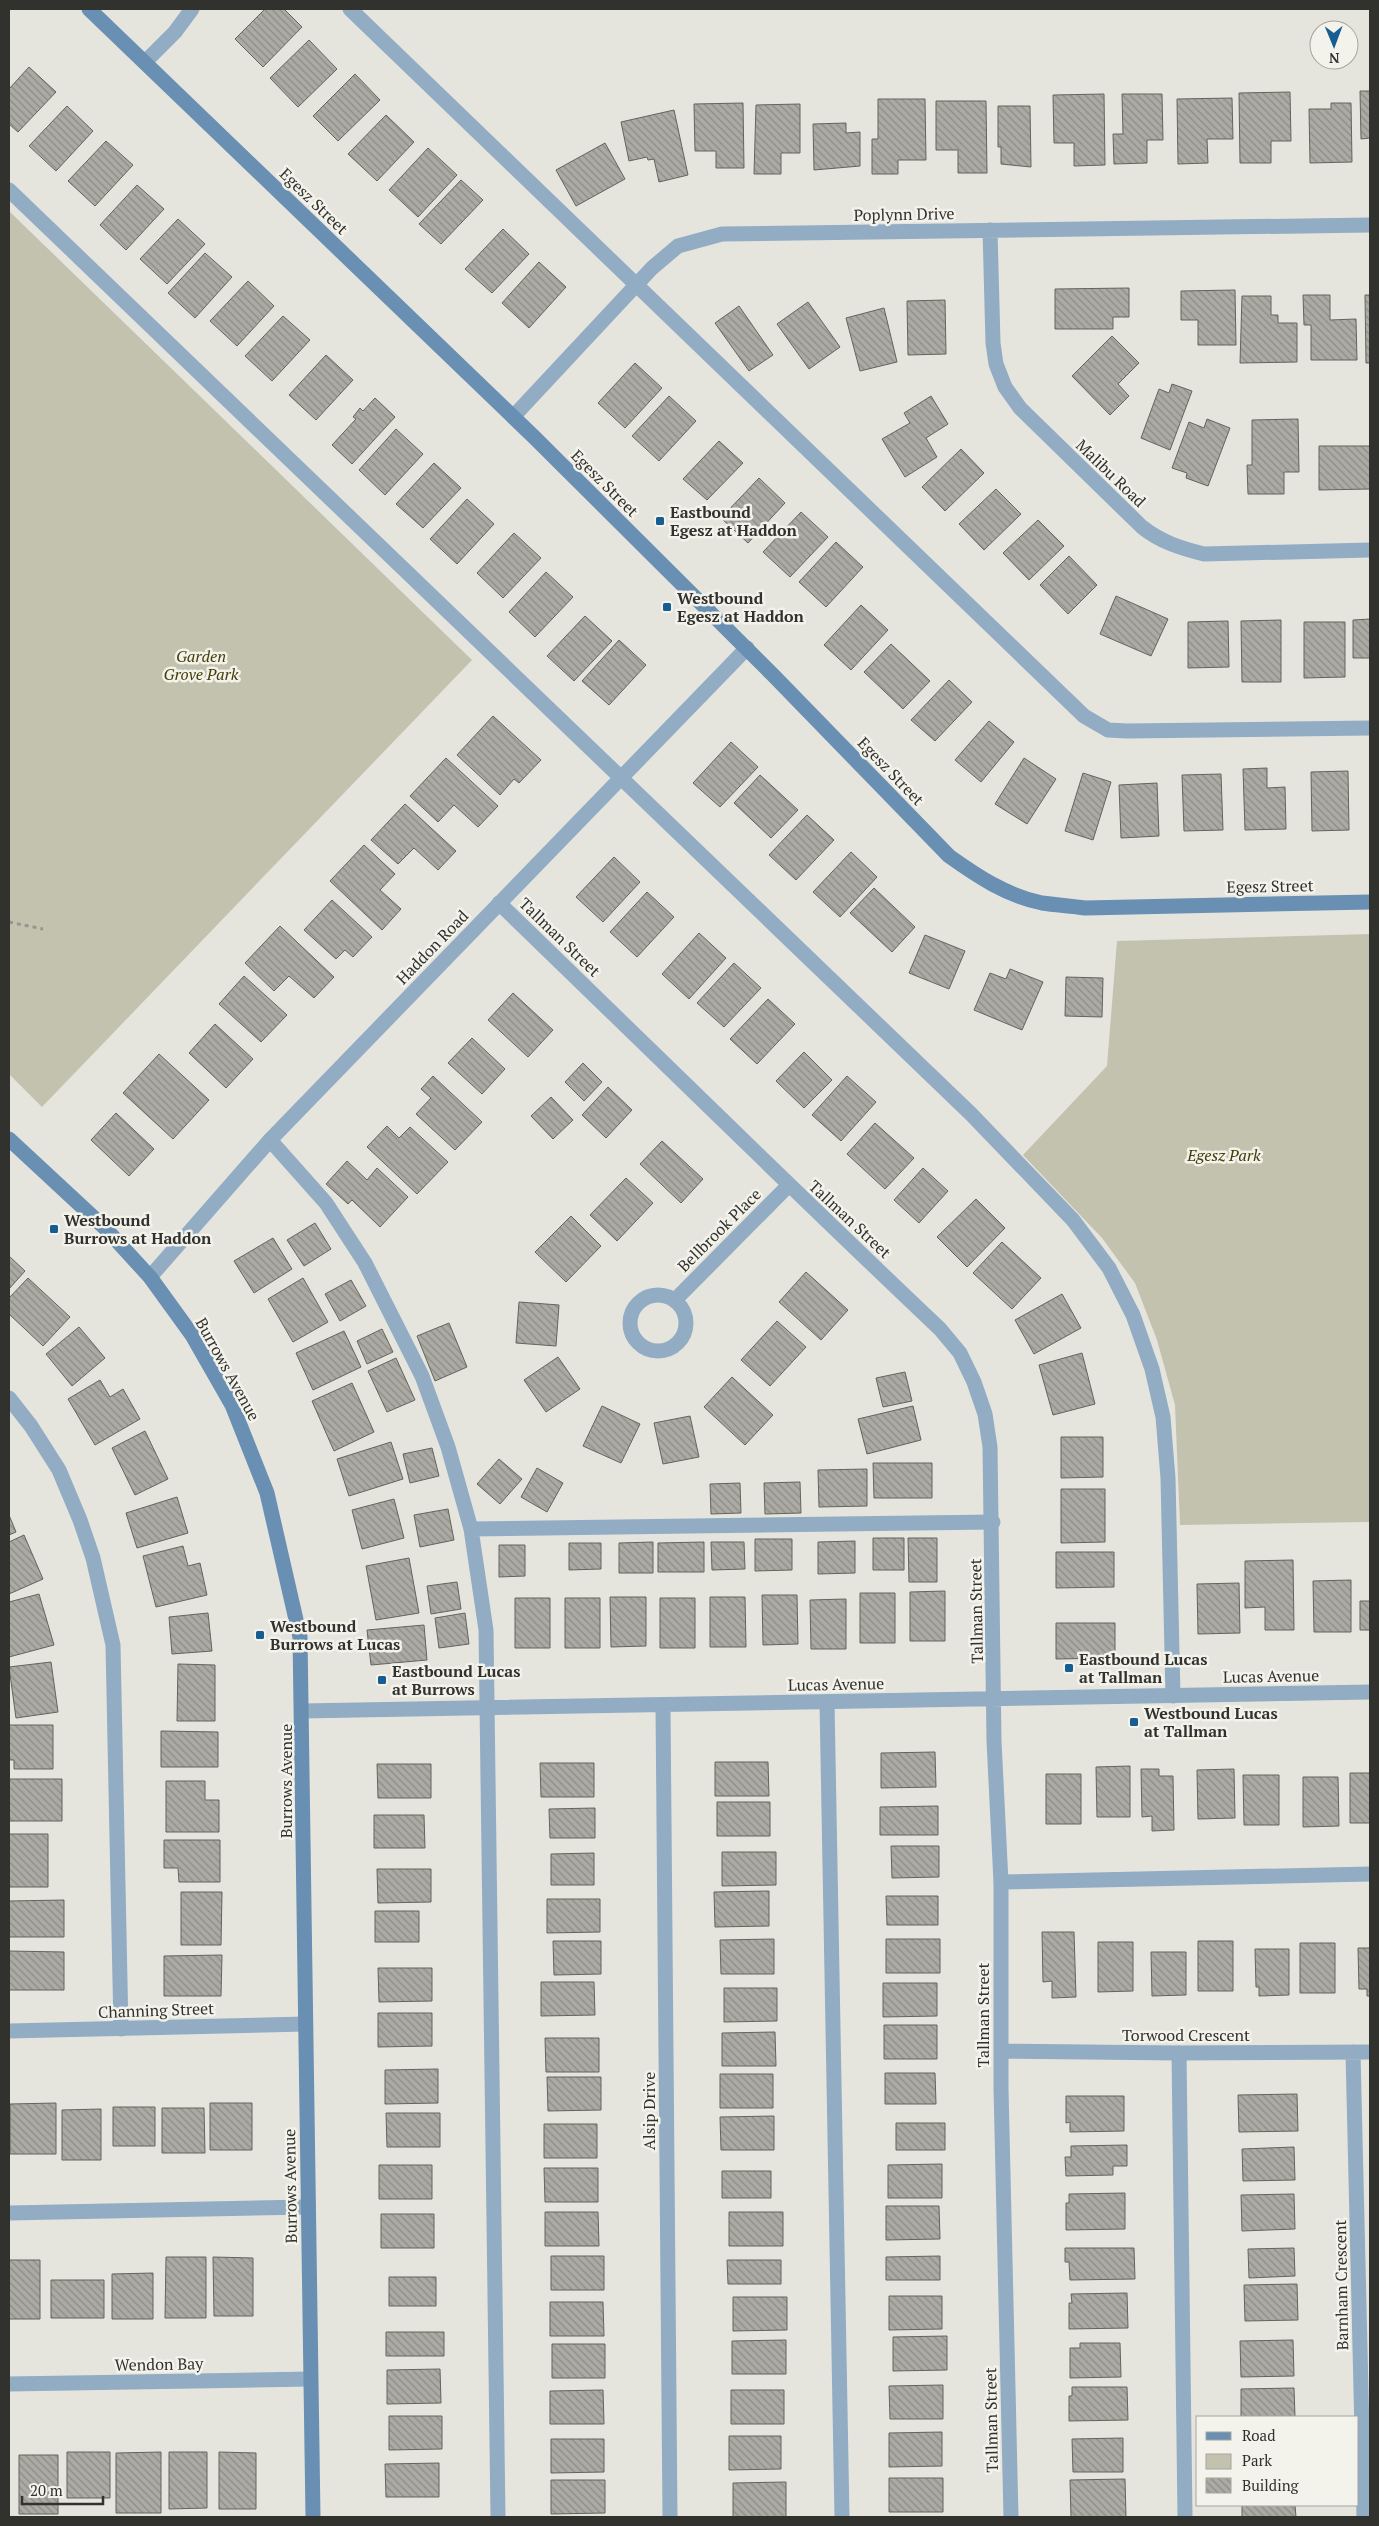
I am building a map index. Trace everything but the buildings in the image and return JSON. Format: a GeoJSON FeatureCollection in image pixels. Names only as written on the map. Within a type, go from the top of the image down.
{"type":"FeatureCollection","features":[{"type":"Feature","properties":{"kind":"street","name":"Egesz Street"},"geometry":{"type":"LineString","coordinates":[[89,9],[513,416],[747,648],[948,856],[981,878],[1014,895],[1042,903],[1085,908],[1370,902]]}},
{"type":"Feature","properties":{"kind":"street"},"geometry":{"type":"LineString","coordinates":[[145,62],[175,32],[192,9]]}},
{"type":"Feature","properties":{"kind":"street"},"geometry":{"type":"LineString","coordinates":[[350,9],[1077,709],[1096,724],[1108,730],[1151,732],[1370,728]]}},
{"type":"Feature","properties":{"kind":"street"},"geometry":{"type":"LineString","coordinates":[[9,190],[620,779],[971,1114],[1073,1220],[1109,1268],[1134,1315],[1152,1369],[1163,1417],[1168,1478],[1173,1696]]}},
{"type":"Feature","properties":{"kind":"street","name":"Poplynn Drive"},"geometry":{"type":"LineString","coordinates":[[513,416],[652,268],[678,246],[722,234],[1370,224]]}},
{"type":"Feature","properties":{"kind":"street","name":"Malibu Road"},"geometry":{"type":"LineString","coordinates":[[990,230],[993,343],[996,364],[1005,387],[1020,408],[1142,527],[1157,539],[1204,554],[1370,550]]}},
{"type":"Feature","properties":{"kind":"street","name":"Haddon Road"},"geometry":{"type":"LineString","coordinates":[[150,1277],[270,1140],[747,648]]}},
{"type":"Feature","properties":{"kind":"street","name":"Tallman Street"},"geometry":{"type":"LineString","coordinates":[[499,903],[740,1135],[788,1186],[940,1329],[960,1353],[974,1382],[985,1414],[990,1447],[993,1522],[994,1698],[1001,1882],[1001,2051],[1010,2517]]}},
{"type":"Feature","properties":{"kind":"street","name":"Burrows Avenue"},"geometry":{"type":"LineString","coordinates":[[9,1140],[106,1229],[150,1277],[192,1335],[232,1405],[267,1493],[300,1637],[313,2517]]}},
{"type":"Feature","properties":{"kind":"street"},"geometry":{"type":"LineString","coordinates":[[270,1140],[326,1203],[365,1263],[401,1330],[422,1376],[448,1447],[471,1529],[486,1630],[498,2517]]}},
{"type":"Feature","properties":{"kind":"street","name":"Bellbrook Place"},"geometry":{"type":"LineString","coordinates":[[675,1300],[788,1186]]}},
{"type":"Feature","properties":{"kind":"street"},"geometry":{"type":"LineString","coordinates":[[9,1398],[59,1470],[80,1520],[95,1566],[113,1646],[121,2028]]}},
{"type":"Feature","properties":{"kind":"street"},"geometry":{"type":"LineString","coordinates":[[471,1529],[993,1522]]}},
{"type":"Feature","properties":{"kind":"street","name":"Lucas Avenue"},"geometry":{"type":"LineString","coordinates":[[302,1711],[1370,1692]]}},
{"type":"Feature","properties":{"kind":"street"},"geometry":{"type":"LineString","coordinates":[[827,1702],[842,2517]]}},
{"type":"Feature","properties":{"kind":"street","name":"Alsip Drive"},"geometry":{"type":"LineString","coordinates":[[663,1704],[670,2517]]}},
{"type":"Feature","properties":{"kind":"street"},"geometry":{"type":"LineString","coordinates":[[1001,1882],[1370,1874]]}},
{"type":"Feature","properties":{"kind":"street","name":"Channing Street"},"geometry":{"type":"LineString","coordinates":[[9,2031],[305,2024]]}},
{"type":"Feature","properties":{"kind":"street","name":"Torwood Crescent"},"geometry":{"type":"LineString","coordinates":[[1001,2051],[1179,2053],[1370,2052]]}},
{"type":"Feature","properties":{"kind":"street","name":"Barnham Crescent"},"geometry":{"type":"LineString","coordinates":[[1354,2052],[1364,2517]]}},
{"type":"Feature","properties":{"kind":"street"},"geometry":{"type":"LineString","coordinates":[[1179,2053],[1185,2517]]}},
{"type":"Feature","properties":{"kind":"street"},"geometry":{"type":"LineString","coordinates":[[9,2213],[308,2207]]}},
{"type":"Feature","properties":{"kind":"street","name":"Wendon Bay"},"geometry":{"type":"LineString","coordinates":[[9,2384],[310,2379]]}},
{"type":"Feature","properties":{"kind":"path"},"geometry":{"type":"LineString","coordinates":[[9,922],[43,929]]}},
{"type":"Feature","properties":{"kind":"green space","name":"Garden Grove Park"},"geometry":{"type":"Polygon","coordinates":[[[9,211],[472,660],[42,1107],[9,1074],[9,211]]]}},
{"type":"Feature","properties":{"kind":"green space","name":"Egesz Park"},"geometry":{"type":"Polygon","coordinates":[[[1370,934],[1370,1522],[1180,1525],[1175,1405],[1157,1340],[1135,1283],[1102,1238],[1023,1155],[1107,1066],[1117,941],[1370,934]]]}},
{"type":"Feature","properties":{"kind":"place","name":"Eastbound Egesz at Haddon"},"geometry":{"type":"Point","coordinates":[660,521]}},
{"type":"Feature","properties":{"kind":"place","name":"Westbound Egesz at Haddon"},"geometry":{"type":"Point","coordinates":[667,607]}},
{"type":"Feature","properties":{"kind":"place","name":"Westbound Burrows at Haddon"},"geometry":{"type":"Point","coordinates":[54,1229]}},
{"type":"Feature","properties":{"kind":"place","name":"Westbound Burrows at Lucas"},"geometry":{"type":"Point","coordinates":[260,1635]}},
{"type":"Feature","properties":{"kind":"place","name":"Eastbound Lucas at Tallman"},"geometry":{"type":"Point","coordinates":[1069,1668]}},
{"type":"Feature","properties":{"kind":"place","name":"Eastbound Lucas at Burrows"},"geometry":{"type":"Point","coordinates":[382,1680]}},
{"type":"Feature","properties":{"kind":"place","name":"Westbound Lucas at Tallman"},"geometry":{"type":"Point","coordinates":[1134,1722]}}]}
